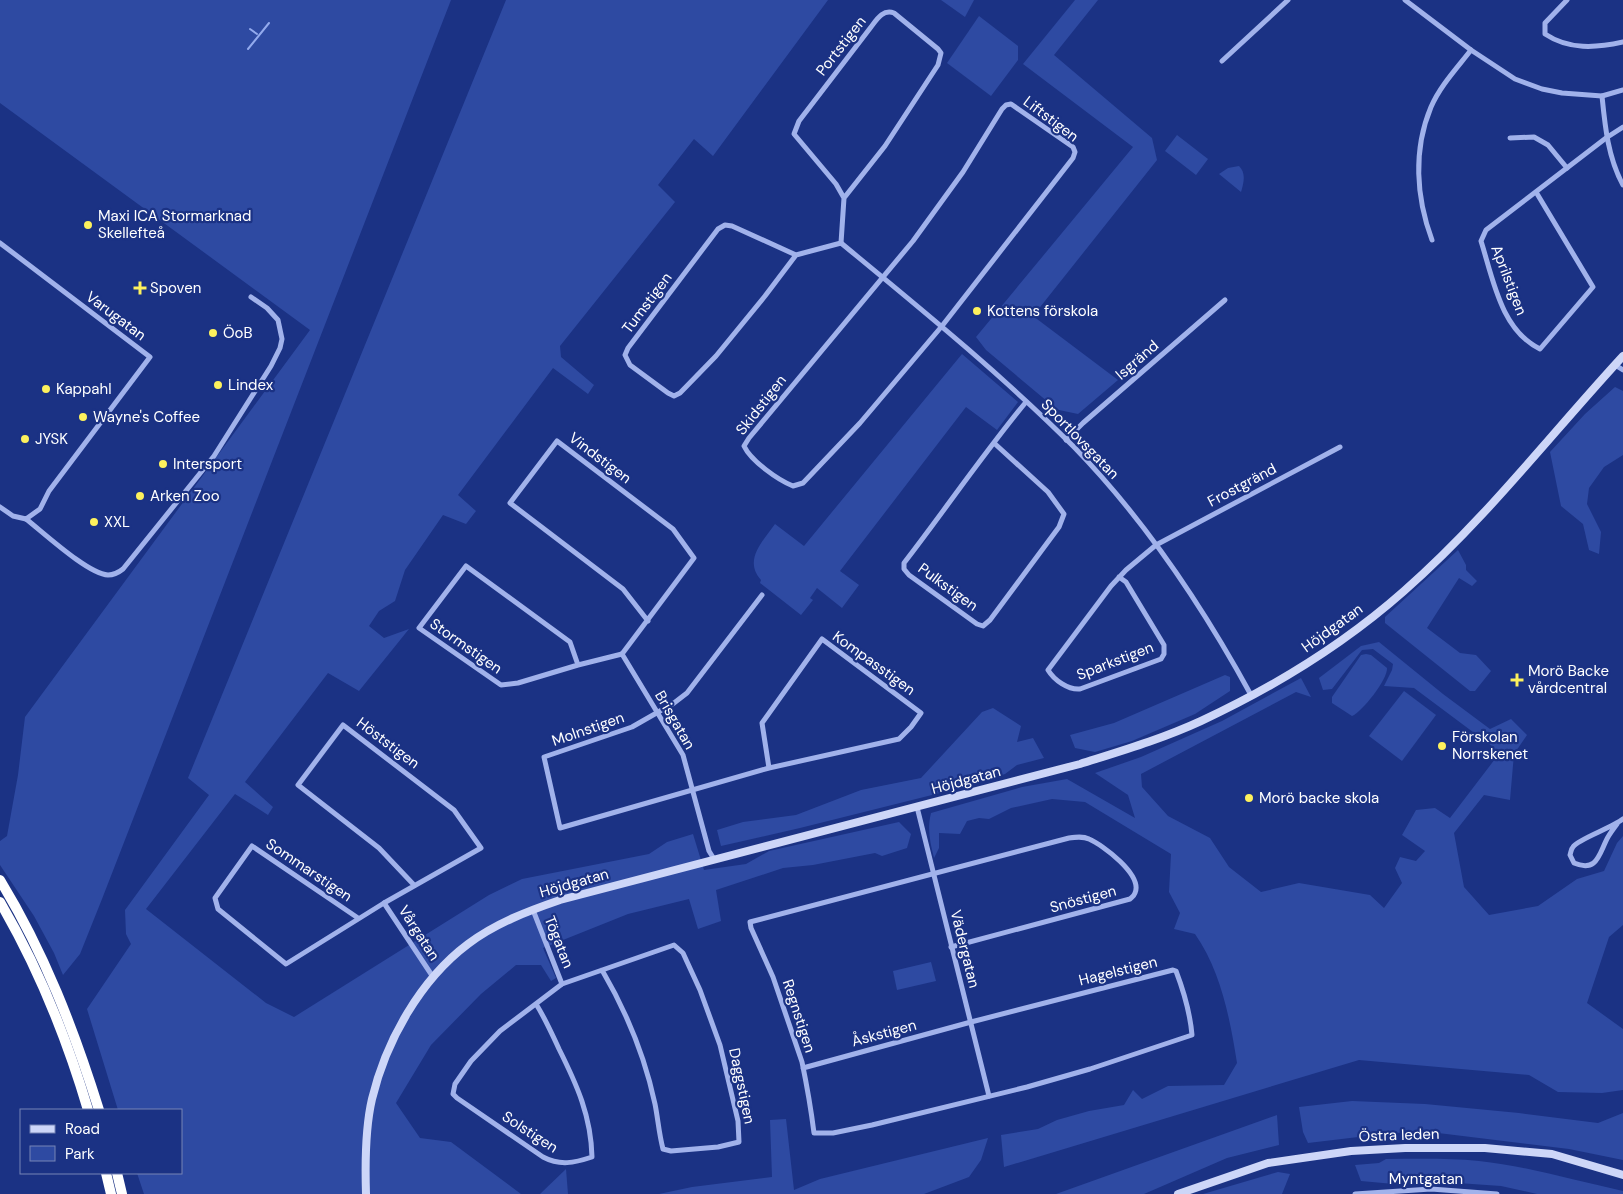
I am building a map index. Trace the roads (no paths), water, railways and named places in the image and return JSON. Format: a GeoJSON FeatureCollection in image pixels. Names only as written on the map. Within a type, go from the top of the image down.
{"type":"FeatureCollection","features":[{"type":"Feature","properties":{"kind":"highway"},"geometry":{"type":"LineString","coordinates":[[0,880],[48,973],[71,1027],[100,1109]]}},
{"type":"Feature","properties":{"kind":"highway"},"geometry":{"type":"LineString","coordinates":[[0,902],[18,936],[61,1031],[88,1109]]}},
{"type":"Feature","properties":{"kind":"highway"},"geometry":{"type":"LineString","coordinates":[[106,1174],[111,1194]]}},
{"type":"Feature","properties":{"kind":"highway"},"geometry":{"type":"LineString","coordinates":[[117,1174],[122,1194]]}},
{"type":"Feature","properties":{"kind":"street"},"geometry":{"type":"LineString","coordinates":[[1222,61],[1288,0]]}},
{"type":"Feature","properties":{"kind":"street"},"geometry":{"type":"LineString","coordinates":[[1405,0],[1471,50],[1515,79],[1542,89],[1602,96],[1623,90]]}},
{"type":"Feature","properties":{"kind":"street"},"geometry":{"type":"LineString","coordinates":[[1567,0],[1545,23],[1545,34],[1555,41],[1580,47],[1605,46],[1623,42]]}},
{"type":"Feature","properties":{"kind":"street","name":"Portstigen"},"geometry":{"type":"LineString","coordinates":[[889,11],[938,49],[941,53],[941,58],[885,146],[844,198],[836,184],[794,134],[799,121],[871,27],[884,13],[889,11]]}},
{"type":"Feature","properties":{"kind":"street"},"geometry":{"type":"LineString","coordinates":[[1432,240],[1424,220],[1420,193],[1420,146],[1424,127],[1432,106],[1445,84],[1471,50]]}},
{"type":"Feature","properties":{"kind":"street"},"geometry":{"type":"LineString","coordinates":[[1602,96],[1606,138],[1618,176],[1623,185]]}},
{"type":"Feature","properties":{"kind":"street","name":"Liftstigen"},"geometry":{"type":"LineString","coordinates":[[882,277],[913,240],[964,172],[1006,105],[1014,106],[1073,147],[1075,152],[1073,158],[942,326]]}},
{"type":"Feature","properties":{"kind":"street","name":"Aprilstigen"},"geometry":{"type":"LineString","coordinates":[[1536,192],[1593,287],[1540,349],[1530,344],[1511,324],[1498,297],[1481,241],[1486,230],[1606,138],[1623,127]]}},
{"type":"Feature","properties":{"kind":"street"},"geometry":{"type":"LineString","coordinates":[[1510,138],[1534,137],[1548,145],[1567,168]]}},
{"type":"Feature","properties":{"kind":"street"},"geometry":{"type":"LineString","coordinates":[[796,255],[841,243],[844,198]]}},
{"type":"Feature","properties":{"kind":"street","name":"Tumstigen"},"geometry":{"type":"LineString","coordinates":[[725,225],[732,226],[796,255],[716,356],[680,393],[674,396],[668,393],[630,365],[625,355],[628,348],[718,229],[725,225]]}},
{"type":"Feature","properties":{"kind":"street","name":"Varugatan"},"geometry":{"type":"LineString","coordinates":[[0,243],[150,357],[49,491],[40,509],[26,520]]}},
{"type":"Feature","properties":{"kind":"street","name":"Sportlovsgatan"},"geometry":{"type":"LineString","coordinates":[[841,243],[942,326],[1066,440],[1123,504],[1156,545],[1206,617],[1251,696]]}},
{"type":"Feature","properties":{"kind":"street","name":"Skidstigen"},"geometry":{"type":"LineString","coordinates":[[882,277],[749,438],[744,446],[752,458],[790,485],[793,486],[802,482],[860,423],[942,326]]}},
{"type":"Feature","properties":{"kind":"street"},"geometry":{"type":"LineString","coordinates":[[0,516],[2,509],[20,519],[26,520],[92,570],[108,575],[116,574],[123,569],[214,456],[271,366],[280,348],[282,339],[278,320],[267,308],[251,297]]}},
{"type":"Feature","properties":{"kind":"street","name":"Isgränd"},"geometry":{"type":"LineString","coordinates":[[1066,440],[1083,423],[1225,300]]}},
{"type":"Feature","properties":{"kind":"street","name":"Höjdgatan"},"geometry":{"type":"LineString","coordinates":[[366,1194],[366,1151],[372,1100],[381,1072],[401,1026],[416,999],[432,977],[468,944],[502,923],[560,900],[917,808],[1121,751],[1201,721],[1251,696],[1294,672],[1330,648],[1404,591],[1450,548],[1491,505],[1623,356]]}},
{"type":"Feature","properties":{"kind":"street"},"geometry":{"type":"LineString","coordinates":[[1615,365],[1623,370]]}},
{"type":"Feature","properties":{"kind":"street","name":"Pulkstigen"},"geometry":{"type":"LineString","coordinates":[[994,443],[1048,492],[1064,514],[1059,527],[990,620],[983,626],[977,624],[908,575],[904,569],[904,563],[994,443],[1026,402]]}},
{"type":"Feature","properties":{"kind":"street","name":"Vindstigen"},"geometry":{"type":"LineString","coordinates":[[622,654],[648,621],[694,558],[673,529],[557,441],[510,503],[623,589],[648,621]]}},
{"type":"Feature","properties":{"kind":"street","name":"Frostgränd"},"geometry":{"type":"LineString","coordinates":[[1156,545],[1340,447]]}},
{"type":"Feature","properties":{"kind":"street","name":"Sparkstigen"},"geometry":{"type":"LineString","coordinates":[[1119,577],[1126,582],[1164,645],[1164,654],[1161,659],[1080,689],[1072,689],[1052,676],[1048,670],[1119,577],[1156,545]]}},
{"type":"Feature","properties":{"kind":"street","name":"Stormstigen"},"geometry":{"type":"LineString","coordinates":[[578,665],[570,642],[466,566],[419,628],[501,685],[518,683],[622,654]]}},
{"type":"Feature","properties":{"kind":"street","name":"Molnstigen"},"geometry":{"type":"LineString","coordinates":[[693,791],[560,828],[544,757],[632,727],[674,703],[687,692],[762,595]]}},
{"type":"Feature","properties":{"kind":"street","name":"Kompasstigen"},"geometry":{"type":"LineString","coordinates":[[693,791],[769,768],[899,739],[921,713],[822,639],[762,723],[769,768]]}},
{"type":"Feature","properties":{"kind":"street","name":"Brisgatan"},"geometry":{"type":"LineString","coordinates":[[622,654],[682,755],[709,851],[714,859]]}},
{"type":"Feature","properties":{"kind":"street","name":"Höststigen"},"geometry":{"type":"LineString","coordinates":[[384,903],[481,848],[454,810],[343,725],[298,785],[379,848],[414,885]]}},
{"type":"Feature","properties":{"kind":"street","name":"Vädergatan"},"geometry":{"type":"LineString","coordinates":[[917,808],[989,1096]]}},
{"type":"Feature","properties":{"kind":"street"},"geometry":{"type":"LineString","coordinates":[[1617,824],[1593,865],[1584,867],[1574,863],[1570,855],[1573,846],[1581,840],[1617,824],[1623,819]]}},
{"type":"Feature","properties":{"kind":"street","name":"Snöstigen"},"geometry":{"type":"LineString","coordinates":[[934,873],[1069,838],[1081,837],[1088,839],[1116,859],[1133,875],[1136,886],[1135,894],[1130,899],[1124,901],[951,947]]}},
{"type":"Feature","properties":{"kind":"street","name":"Sommarstigen"},"geometry":{"type":"LineString","coordinates":[[358,918],[252,846],[215,898],[218,909],[286,964],[384,903]]}},
{"type":"Feature","properties":{"kind":"street","name":"Regnstigen"},"geometry":{"type":"LineString","coordinates":[[934,873],[750,922],[776,985],[803,1068],[809,1093],[814,1133],[833,1134],[843,1132],[989,1096]]}},
{"type":"Feature","properties":{"kind":"street","name":"Vårgatan"},"geometry":{"type":"LineString","coordinates":[[384,903],[432,977]]}},
{"type":"Feature","properties":{"kind":"street","name":"Tögatan"},"geometry":{"type":"LineString","coordinates":[[533,910],[562,984]]}},
{"type":"Feature","properties":{"kind":"street","name":"Daggstigen"},"geometry":{"type":"LineString","coordinates":[[562,984],[602,970],[674,945],[683,953],[700,990],[720,1045],[738,1121],[739,1142],[718,1147],[671,1151],[663,1149],[655,1103],[646,1071],[628,1022],[602,970]]}},
{"type":"Feature","properties":{"kind":"street","name":"Hagelstigen"},"geometry":{"type":"LineString","coordinates":[[971,1022],[1173,970],[1176,971],[1190,1015],[1192,1035],[1090,1069],[989,1096]]}},
{"type":"Feature","properties":{"kind":"street","name":"Solstigen"},"geometry":{"type":"LineString","coordinates":[[536,1004],[573,1078],[586,1111],[591,1133],[592,1157],[583,1160],[561,1164],[552,1162],[456,1098],[453,1094],[455,1084],[484,1046],[500,1031],[562,984]]}},
{"type":"Feature","properties":{"kind":"street","name":"Åskstigen"},"geometry":{"type":"LineString","coordinates":[[803,1068],[971,1022]]}},
{"type":"Feature","properties":{"kind":"street","name":"Östra leden"},"geometry":{"type":"LineString","coordinates":[[1178,1194],[1268,1163],[1351,1150],[1485,1148],[1552,1154],[1623,1175]]}},
{"type":"Feature","properties":{"kind":"street","name":"Myntgatan"},"geometry":{"type":"LineString","coordinates":[[1355,1194],[1431,1189],[1497,1194]]}},
{"type":"Feature","properties":{"kind":"waterway"},"geometry":{"type":"LineString","coordinates":[[248,49],[269,23]]}},
{"type":"Feature","properties":{"kind":"waterway"},"geometry":{"type":"LineString","coordinates":[[250,29],[257,34]]}},
{"type":"Feature","properties":{"kind":"place","name":"Maxi ICA Stormarknad Skellefteå"},"geometry":{"type":"Point","coordinates":[88,225]}},
{"type":"Feature","properties":{"kind":"place","name":"Spoven"},"geometry":{"type":"Point","coordinates":[140,288]}},
{"type":"Feature","properties":{"kind":"place","name":"Kottens förskola"},"geometry":{"type":"Point","coordinates":[977,311]}},
{"type":"Feature","properties":{"kind":"place","name":"ÖoB"},"geometry":{"type":"Point","coordinates":[213,333]}},
{"type":"Feature","properties":{"kind":"place","name":"Lindex"},"geometry":{"type":"Point","coordinates":[218,385]}},
{"type":"Feature","properties":{"kind":"place","name":"Kappahl"},"geometry":{"type":"Point","coordinates":[46,389]}},
{"type":"Feature","properties":{"kind":"place","name":"Wayne's Coffee"},"geometry":{"type":"Point","coordinates":[83,417]}},
{"type":"Feature","properties":{"kind":"place","name":"JYSK"},"geometry":{"type":"Point","coordinates":[25,439]}},
{"type":"Feature","properties":{"kind":"place","name":"Intersport"},"geometry":{"type":"Point","coordinates":[163,464]}},
{"type":"Feature","properties":{"kind":"place","name":"Arken Zoo"},"geometry":{"type":"Point","coordinates":[140,496]}},
{"type":"Feature","properties":{"kind":"place","name":"XXL"},"geometry":{"type":"Point","coordinates":[94,522]}},
{"type":"Feature","properties":{"kind":"place","name":"Morö Backe vårdcentral"},"geometry":{"type":"Point","coordinates":[1517,680]}},
{"type":"Feature","properties":{"kind":"place","name":"Förskolan Norrskenet"},"geometry":{"type":"Point","coordinates":[1442,746]}},
{"type":"Feature","properties":{"kind":"place","name":"Morö backe skola"},"geometry":{"type":"Point","coordinates":[1249,798]}}]}
